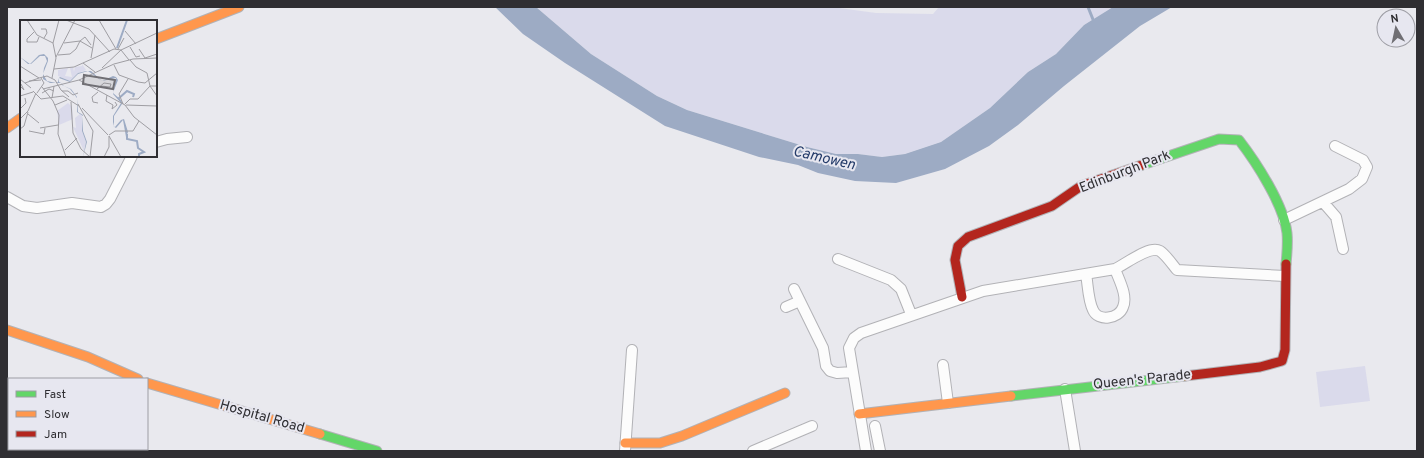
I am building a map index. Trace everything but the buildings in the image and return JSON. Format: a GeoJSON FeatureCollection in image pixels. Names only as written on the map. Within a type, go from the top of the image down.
{"type":"FeatureCollection","features":[{"type":"Feature","properties":{"kind":"main road"},"geometry":{"type":"LineString","coordinates":[[157,39],[239,7]]}},
{"type":"Feature","properties":{"kind":"main road"},"geometry":{"type":"LineString","coordinates":[[7,128],[20,119]]}},
{"type":"Feature","properties":{"kind":"main road","name":"Edinburgh Park"},"geometry":{"type":"LineString","coordinates":[[962,297],[955,260],[958,246],[968,238],[1052,206],[1081,186],[1219,139],[1239,140],[1250,153],[1284,220]]}},
{"type":"Feature","properties":{"kind":"main road","name":"Queen's Parade"},"geometry":{"type":"LineString","coordinates":[[859,414],[1260,367],[1282,361],[1285,350],[1285,276],[1287,232],[1284,220]]}},
{"type":"Feature","properties":{"kind":"main road"},"geometry":{"type":"LineString","coordinates":[[7,330],[88,357],[136,378]]}},
{"type":"Feature","properties":{"kind":"main road","name":"Hospital Road"},"geometry":{"type":"LineString","coordinates":[[148,383],[158,388],[352,447],[377,451]]}},
{"type":"Feature","properties":{"kind":"main road"},"geometry":{"type":"LineString","coordinates":[[625,447],[660,443],[682,436],[785,393]]}},
{"type":"Feature","properties":{"kind":"street"},"geometry":{"type":"LineString","coordinates":[[157,142],[187,137]]}},
{"type":"Feature","properties":{"kind":"street"},"geometry":{"type":"LineString","coordinates":[[1284,220],[1349,189],[1362,179],[1367,167],[1363,160],[1335,146]]}},
{"type":"Feature","properties":{"kind":"street"},"geometry":{"type":"LineString","coordinates":[[7,197],[22,206],[37,208],[72,203],[101,207],[110,199],[131,157]]}},
{"type":"Feature","properties":{"kind":"street"},"geometry":{"type":"LineString","coordinates":[[1323,202],[1336,217],[1343,249]]}},
{"type":"Feature","properties":{"kind":"street"},"geometry":{"type":"LineString","coordinates":[[866,451],[849,348],[854,338],[861,332],[983,291],[1115,269],[1131,261],[1140,253],[1153,249],[1160,252],[1177,270],[1285,276]]}},
{"type":"Feature","properties":{"kind":"street"},"geometry":{"type":"LineString","coordinates":[[838,259],[891,280],[901,289],[911,314]]}},
{"type":"Feature","properties":{"kind":"street"},"geometry":{"type":"LineString","coordinates":[[1086,274],[1093,311],[1098,316],[1110,318],[1118,314],[1123,307],[1124,294],[1115,269]]}},
{"type":"Feature","properties":{"kind":"street"},"geometry":{"type":"LineString","coordinates":[[794,289],[823,348],[826,366],[830,371],[837,373],[853,372]]}},
{"type":"Feature","properties":{"kind":"street"},"geometry":{"type":"LineString","coordinates":[[786,307],[800,301]]}},
{"type":"Feature","properties":{"kind":"street"},"geometry":{"type":"LineString","coordinates":[[625,447],[632,350]]}},
{"type":"Feature","properties":{"kind":"street"},"geometry":{"type":"LineString","coordinates":[[943,366],[948,403]]}},
{"type":"Feature","properties":{"kind":"street"},"geometry":{"type":"LineString","coordinates":[[1065,389],[1075,451]]}},
{"type":"Feature","properties":{"kind":"street"},"geometry":{"type":"LineString","coordinates":[[753,451],[812,426]]}},
{"type":"Feature","properties":{"kind":"street"},"geometry":{"type":"LineString","coordinates":[[875,426],[880,451]]}},
{"type":"Feature","properties":{"kind":"shaded area"},"geometry":{"type":"Polygon","coordinates":[[[536,7],[832,7],[876,13],[933,14],[939,7],[1113,7],[1084,25],[1056,54],[1028,72],[990,108],[941,142],[905,154],[882,157],[858,154],[836,154],[807,147],[687,110],[657,96],[591,54],[536,7]]]}},
{"type":"Feature","properties":{"kind":"shaded area"},"geometry":{"type":"Polygon","coordinates":[[[1365,366],[1370,401],[1320,407],[1316,372],[1365,366]]]}},
{"type":"Feature","properties":{"kind":"water","name":"Camowen"},"geometry":{"type":"Polygon","coordinates":[[[495,7],[536,7],[591,54],[657,96],[687,110],[807,147],[836,154],[858,154],[882,157],[905,154],[941,142],[990,108],[1028,72],[1056,54],[1084,25],[1113,7],[1172,7],[1140,26],[1064,86],[1018,125],[989,146],[945,169],[896,183],[855,181],[818,173],[798,165],[759,157],[665,126],[565,63],[523,34],[495,7]]]}},
{"type":"Feature","properties":{"kind":"waterway"},"geometry":{"type":"LineString","coordinates":[[1088,7],[1094,22]]}},
{"type":"Feature","properties":{"kind":"traffic: fast"},"geometry":{"type":"LineString","coordinates":[[1142,165],[1219,139],[1239,140],[1261,172],[1281,210],[1287,233],[1286,264]]}},
{"type":"Feature","properties":{"kind":"traffic: fast"},"geometry":{"type":"LineString","coordinates":[[1011,396],[1185,376]]}},
{"type":"Feature","properties":{"kind":"traffic: fast"},"geometry":{"type":"LineString","coordinates":[[320,434],[377,451]]}},
{"type":"Feature","properties":{"kind":"traffic: slow"},"geometry":{"type":"LineString","coordinates":[[157,39],[239,7]]}},
{"type":"Feature","properties":{"kind":"traffic: slow"},"geometry":{"type":"LineString","coordinates":[[7,128],[20,119]]}},
{"type":"Feature","properties":{"kind":"traffic: slow"},"geometry":{"type":"LineString","coordinates":[[7,330],[88,357],[136,378]]}},
{"type":"Feature","properties":{"kind":"traffic: slow"},"geometry":{"type":"LineString","coordinates":[[148,383],[320,434]]}},
{"type":"Feature","properties":{"kind":"traffic: slow"},"geometry":{"type":"LineString","coordinates":[[625,443],[660,443],[682,436],[785,393]]}},
{"type":"Feature","properties":{"kind":"traffic: slow"},"geometry":{"type":"LineString","coordinates":[[859,414],[1011,396]]}},
{"type":"Feature","properties":{"kind":"traffic: jam"},"geometry":{"type":"LineString","coordinates":[[962,297],[955,260],[958,246],[968,237],[1052,206],[1081,186],[1142,165]]}},
{"type":"Feature","properties":{"kind":"traffic: jam"},"geometry":{"type":"LineString","coordinates":[[1185,376],[1260,367],[1282,361],[1285,350],[1286,264]]}}]}
